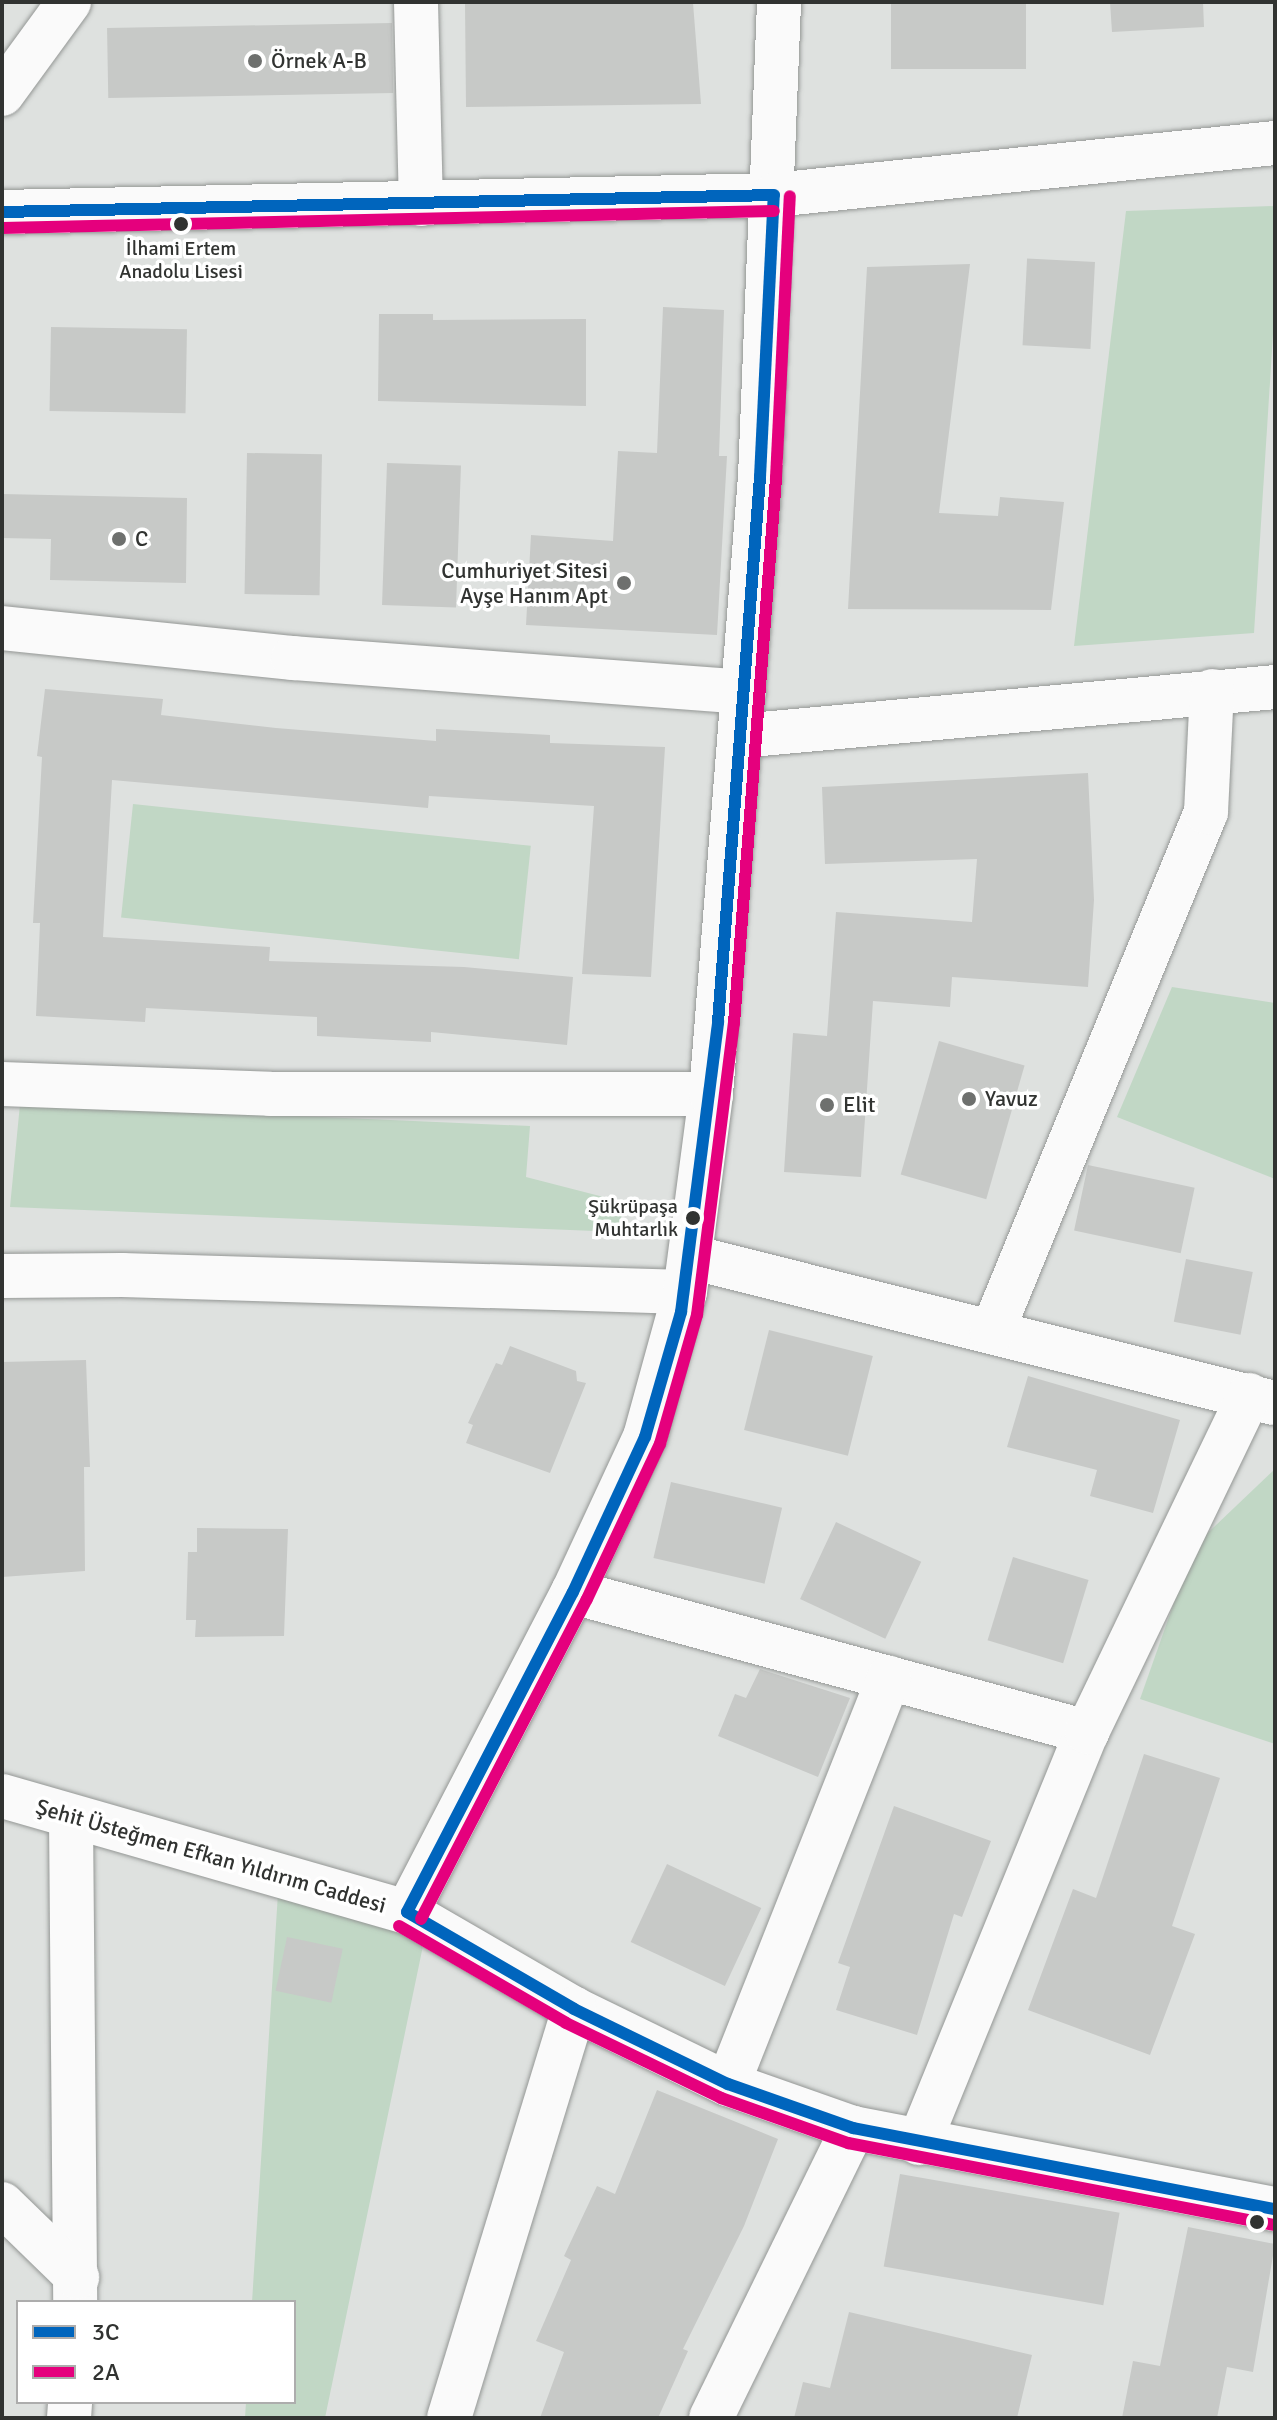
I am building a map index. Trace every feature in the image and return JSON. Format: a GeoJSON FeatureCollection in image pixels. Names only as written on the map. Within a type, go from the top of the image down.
{"type":"FeatureCollection","features":[{"type":"Feature","properties":{"kind":"street"},"geometry":{"type":"LineString","coordinates":[[2,94],[69,2]]}},
{"type":"Feature","properties":{"kind":"street"},"geometry":{"type":"LineString","coordinates":[[416,2],[421,204]]}},
{"type":"Feature","properties":{"kind":"street"},"geometry":{"type":"LineString","coordinates":[[407,1912],[573,1592],[645,1437],[688,1274],[711,1094],[744,692],[774,195],[779,2]]}},
{"type":"Feature","properties":{"kind":"street"},"geometry":{"type":"LineString","coordinates":[[2,212],[774,195],[1275,143]]}},
{"type":"Feature","properties":{"kind":"street"},"geometry":{"type":"LineString","coordinates":[[2,628],[293,658],[744,692]]}},
{"type":"Feature","properties":{"kind":"street"},"geometry":{"type":"LineString","coordinates":[[740,736],[1275,687]]}},
{"type":"Feature","properties":{"kind":"street"},"geometry":{"type":"LineString","coordinates":[[992,1332],[1206,812],[1212,691]]}},
{"type":"Feature","properties":{"kind":"street"},"geometry":{"type":"LineString","coordinates":[[2,1084],[270,1094],[711,1094]]}},
{"type":"Feature","properties":{"kind":"street"},"geometry":{"type":"LineString","coordinates":[[2,1276],[688,1274],[992,1332],[1262,1399],[1087,1732],[919,2143]]}},
{"type":"Feature","properties":{"kind":"street"},"geometry":{"type":"LineString","coordinates":[[573,1592],[1087,1732]]}},
{"type":"Feature","properties":{"kind":"street"},"geometry":{"type":"LineString","coordinates":[[728,2084],[889,1678]]}},
{"type":"Feature","properties":{"kind":"street","name":"Şehit Üsteğmen Efkan Yıldırım Caddesi"},"geometry":{"type":"LineString","coordinates":[[2,1796],[407,1912],[574,2009],[728,2084],[853,2128],[1275,2209]]}},
{"type":"Feature","properties":{"kind":"street"},"geometry":{"type":"LineString","coordinates":[[71,1818],[76,2289]]}},
{"type":"Feature","properties":{"kind":"street"},"geometry":{"type":"LineString","coordinates":[[449,2418],[574,2009]]}},
{"type":"Feature","properties":{"kind":"street"},"geometry":{"type":"LineString","coordinates":[[711,2418],[853,2128]]}},
{"type":"Feature","properties":{"kind":"street"},"geometry":{"type":"LineString","coordinates":[[2,2204],[76,2289]]}},
{"type":"Feature","properties":{"kind":"green space"},"geometry":{"type":"Polygon","coordinates":[[[1275,206],[1275,303],[1254,633],[1074,646],[1126,211],[1275,206]]]}},
{"type":"Feature","properties":{"kind":"green space"},"geometry":{"type":"Polygon","coordinates":[[[133,804],[531,846],[519,959],[121,917],[133,804]]]}},
{"type":"Feature","properties":{"kind":"green space"},"geometry":{"type":"Polygon","coordinates":[[[1172,987],[1275,1003],[1275,1179],[1117,1117],[1172,987]]]}},
{"type":"Feature","properties":{"kind":"green space"},"geometry":{"type":"Polygon","coordinates":[[[20,1104],[530,1126],[526,1177],[623,1202],[620,1232],[10,1207],[20,1104]]]}},
{"type":"Feature","properties":{"kind":"green space"},"geometry":{"type":"Polygon","coordinates":[[[1275,1469],[1275,1744],[1140,1699],[1194,1546],[1275,1469]]]}},
{"type":"Feature","properties":{"kind":"green space"},"geometry":{"type":"Polygon","coordinates":[[[278,1893],[424,1941],[325,2418],[245,2418],[246,2404],[296,2404],[296,2300],[252,2300],[278,1893]]]}},
{"type":"Feature","properties":{"kind":"building"},"geometry":{"type":"Polygon","coordinates":[[[891,2],[1026,2],[1026,69],[891,69],[891,2]]]}},
{"type":"Feature","properties":{"kind":"building"},"geometry":{"type":"Polygon","coordinates":[[[1110,2],[1203,2],[1204,27],[1112,32],[1110,2]]]}},
{"type":"Feature","properties":{"kind":"building"},"geometry":{"type":"Polygon","coordinates":[[[465,3],[693,3],[701,104],[466,107],[465,3]]]}},
{"type":"Feature","properties":{"kind":"building","name":"Örnek A-B"},"geometry":{"type":"Polygon","coordinates":[[[392,23],[393,93],[108,98],[107,28],[392,23]]]}},
{"type":"Feature","properties":{"kind":"building"},"geometry":{"type":"Polygon","coordinates":[[[1027,258],[1095,262],[1090,349],[1023,345],[1027,258]]]}},
{"type":"Feature","properties":{"kind":"building"},"geometry":{"type":"Polygon","coordinates":[[[970,264],[939,513],[998,516],[1000,497],[1064,502],[1051,610],[848,609],[867,267],[970,264]]]}},
{"type":"Feature","properties":{"kind":"building","name":"Cumhuriyet Sitesi Ayşe Hanım Apt"},"geometry":{"type":"Polygon","coordinates":[[[663,307],[724,310],[719,456],[727,456],[717,635],[526,625],[531,535],[613,541],[618,451],[657,453],[663,307]]]}},
{"type":"Feature","properties":{"kind":"building"},"geometry":{"type":"Polygon","coordinates":[[[379,314],[433,314],[433,320],[586,319],[586,406],[378,401],[379,314]]]}},
{"type":"Feature","properties":{"kind":"building"},"geometry":{"type":"Polygon","coordinates":[[[51,327],[187,329],[186,413],[50,411],[51,327]]]}},
{"type":"Feature","properties":{"kind":"building"},"geometry":{"type":"Polygon","coordinates":[[[247,453],[322,454],[320,595],[245,594],[247,453]]]}},
{"type":"Feature","properties":{"kind":"building"},"geometry":{"type":"Polygon","coordinates":[[[387,463],[461,466],[456,607],[382,605],[387,463]]]}},
{"type":"Feature","properties":{"kind":"building","name":"C"},"geometry":{"type":"Polygon","coordinates":[[[2,494],[187,498],[186,583],[50,580],[51,539],[2,538],[2,494]]]}},
{"type":"Feature","properties":{"kind":"building"},"geometry":{"type":"Polygon","coordinates":[[[45,689],[163,699],[161,715],[276,728],[436,741],[436,729],[550,735],[550,743],[665,747],[651,977],[582,974],[594,806],[429,796],[428,808],[112,780],[103,937],[270,947],[269,961],[464,967],[573,977],[567,1045],[431,1032],[431,1042],[317,1036],[317,1017],[146,1008],[145,1022],[36,1016],[40,923],[33,923],[42,757],[37,756],[45,689]]]}},
{"type":"Feature","properties":{"kind":"building"},"geometry":{"type":"Polygon","coordinates":[[[1088,773],[1094,900],[1088,987],[952,977],[950,1007],[873,1001],[861,1177],[784,1172],[793,1033],[827,1036],[836,912],[972,922],[977,859],[825,864],[822,787],[1088,773]]]}},
{"type":"Feature","properties":{"kind":"building","name":"Yavuz"},"geometry":{"type":"Polygon","coordinates":[[[939,1041],[1025,1066],[986,1199],[901,1175],[939,1041]]]}},
{"type":"Feature","properties":{"kind":"building"},"geometry":{"type":"Polygon","coordinates":[[[1088,1165],[1195,1188],[1181,1253],[1074,1231],[1088,1165]]]}},
{"type":"Feature","properties":{"kind":"building"},"geometry":{"type":"Polygon","coordinates":[[[1186,1259],[1253,1272],[1241,1335],[1174,1322],[1186,1259]]]}},
{"type":"Feature","properties":{"kind":"building"},"geometry":{"type":"Polygon","coordinates":[[[769,1330],[873,1356],[848,1456],[744,1430],[769,1330]]]}},
{"type":"Feature","properties":{"kind":"building"},"geometry":{"type":"Polygon","coordinates":[[[510,1346],[576,1371],[577,1381],[586,1383],[550,1473],[466,1443],[473,1425],[468,1423],[496,1363],[502,1365],[510,1346]]]}},
{"type":"Feature","properties":{"kind":"building"},"geometry":{"type":"Polygon","coordinates":[[[86,1360],[90,1467],[84,1467],[85,1571],[2,1577],[2,1362],[86,1360]]]}},
{"type":"Feature","properties":{"kind":"building"},"geometry":{"type":"Polygon","coordinates":[[[1028,1376],[1180,1420],[1153,1513],[1090,1496],[1097,1470],[1007,1447],[1028,1376]]]}},
{"type":"Feature","properties":{"kind":"building"},"geometry":{"type":"Polygon","coordinates":[[[671,1482],[782,1508],[765,1584],[653,1558],[671,1482]]]}},
{"type":"Feature","properties":{"kind":"building"},"geometry":{"type":"Polygon","coordinates":[[[836,1522],[921,1562],[885,1639],[800,1599],[836,1522]]]}},
{"type":"Feature","properties":{"kind":"building"},"geometry":{"type":"Polygon","coordinates":[[[197,1528],[288,1529],[284,1636],[195,1637],[196,1620],[186,1620],[188,1552],[197,1552],[197,1528]]]}},
{"type":"Feature","properties":{"kind":"building"},"geometry":{"type":"Polygon","coordinates":[[[1013,1557],[1089,1580],[1063,1663],[988,1640],[1013,1557]]]}},
{"type":"Feature","properties":{"kind":"building"},"geometry":{"type":"Polygon","coordinates":[[[760,1669],[850,1698],[818,1777],[718,1736],[735,1694],[746,1698],[760,1669]]]}},
{"type":"Feature","properties":{"kind":"building"},"geometry":{"type":"Polygon","coordinates":[[[1144,1754],[1220,1778],[1172,1926],[1195,1934],[1150,2055],[1028,2010],[1073,1889],[1096,1898],[1144,1754]]]}},
{"type":"Feature","properties":{"kind":"building"},"geometry":{"type":"Polygon","coordinates":[[[894,1806],[991,1841],[962,1917],[954,1914],[917,2035],[836,2010],[850,1967],[838,1963],[894,1806]]]}},
{"type":"Feature","properties":{"kind":"building"},"geometry":{"type":"Polygon","coordinates":[[[667,1864],[761,1908],[725,1986],[631,1942],[667,1864]]]}},
{"type":"Feature","properties":{"kind":"building"},"geometry":{"type":"Polygon","coordinates":[[[287,1937],[343,1949],[331,2003],[276,1991],[287,1937]]]}},
{"type":"Feature","properties":{"kind":"building"},"geometry":{"type":"Polygon","coordinates":[[[657,2090],[778,2139],[744,2226],[683,2349],[688,2351],[658,2418],[540,2418],[564,2352],[536,2341],[571,2260],[564,2256],[597,2186],[615,2194],[657,2090]]]}},
{"type":"Feature","properties":{"kind":"building"},"geometry":{"type":"Polygon","coordinates":[[[900,2174],[1120,2213],[1103,2305],[884,2267],[900,2174]]]}},
{"type":"Feature","properties":{"kind":"building"},"geometry":{"type":"Polygon","coordinates":[[[1188,2227],[1275,2244],[1253,2372],[1227,2367],[1217,2418],[1122,2418],[1133,2361],[1160,2366],[1188,2227]]]}},
{"type":"Feature","properties":{"kind":"building"},"geometry":{"type":"Polygon","coordinates":[[[849,2312],[1032,2355],[1017,2418],[794,2418],[803,2382],[830,2388],[849,2312]]]}},
{"type":"Feature","properties":{"kind":"transit line","name":"3C"},"geometry":{"type":"LineString","coordinates":[[2,212],[774,195]]}},
{"type":"Feature","properties":{"kind":"transit line","name":"3C"},"geometry":{"type":"LineString","coordinates":[[407,1912],[573,1592],[645,1437],[681,1312],[718,1022],[760,477],[774,195]]}},
{"type":"Feature","properties":{"kind":"transit line","name":"2A"},"geometry":{"type":"LineString","coordinates":[[421,1919],[587,1599],[660,1444],[697,1315],[734,1023],[776,478],[790,196]]}},
{"type":"Feature","properties":{"kind":"transit line","name":"2A"},"geometry":{"type":"LineString","coordinates":[[2,228],[774,211]]}},
{"type":"Feature","properties":{"kind":"transit line","name":"3C"},"geometry":{"type":"LineString","coordinates":[[407,1912],[574,2009],[728,2084],[853,2128],[1275,2209]]}},
{"type":"Feature","properties":{"kind":"transit line","name":"2A"},"geometry":{"type":"LineString","coordinates":[[399,1926],[566,2023],[721,2098],[848,2143],[1272,2225]]}},
{"type":"Feature","properties":{"kind":"place","name":"Örnek A-B"},"geometry":{"type":"Point","coordinates":[255,61]}},
{"type":"Feature","properties":{"kind":"place","name":"İlhami Ertem Anadolu Lisesi"},"geometry":{"type":"Point","coordinates":[181,224]}},
{"type":"Feature","properties":{"kind":"place","name":"C"},"geometry":{"type":"Point","coordinates":[119,539]}},
{"type":"Feature","properties":{"kind":"place","name":"Cumhuriyet Sitesi Ayşe Hanım Apt"},"geometry":{"type":"Point","coordinates":[624,583]}},
{"type":"Feature","properties":{"kind":"place","name":"Yavuz"},"geometry":{"type":"Point","coordinates":[969,1099]}},
{"type":"Feature","properties":{"kind":"place","name":"Elit"},"geometry":{"type":"Point","coordinates":[827,1105]}},
{"type":"Feature","properties":{"kind":"place","name":"Şükrüpaşa Muhtarlık"},"geometry":{"type":"Point","coordinates":[693,1218]}}]}
